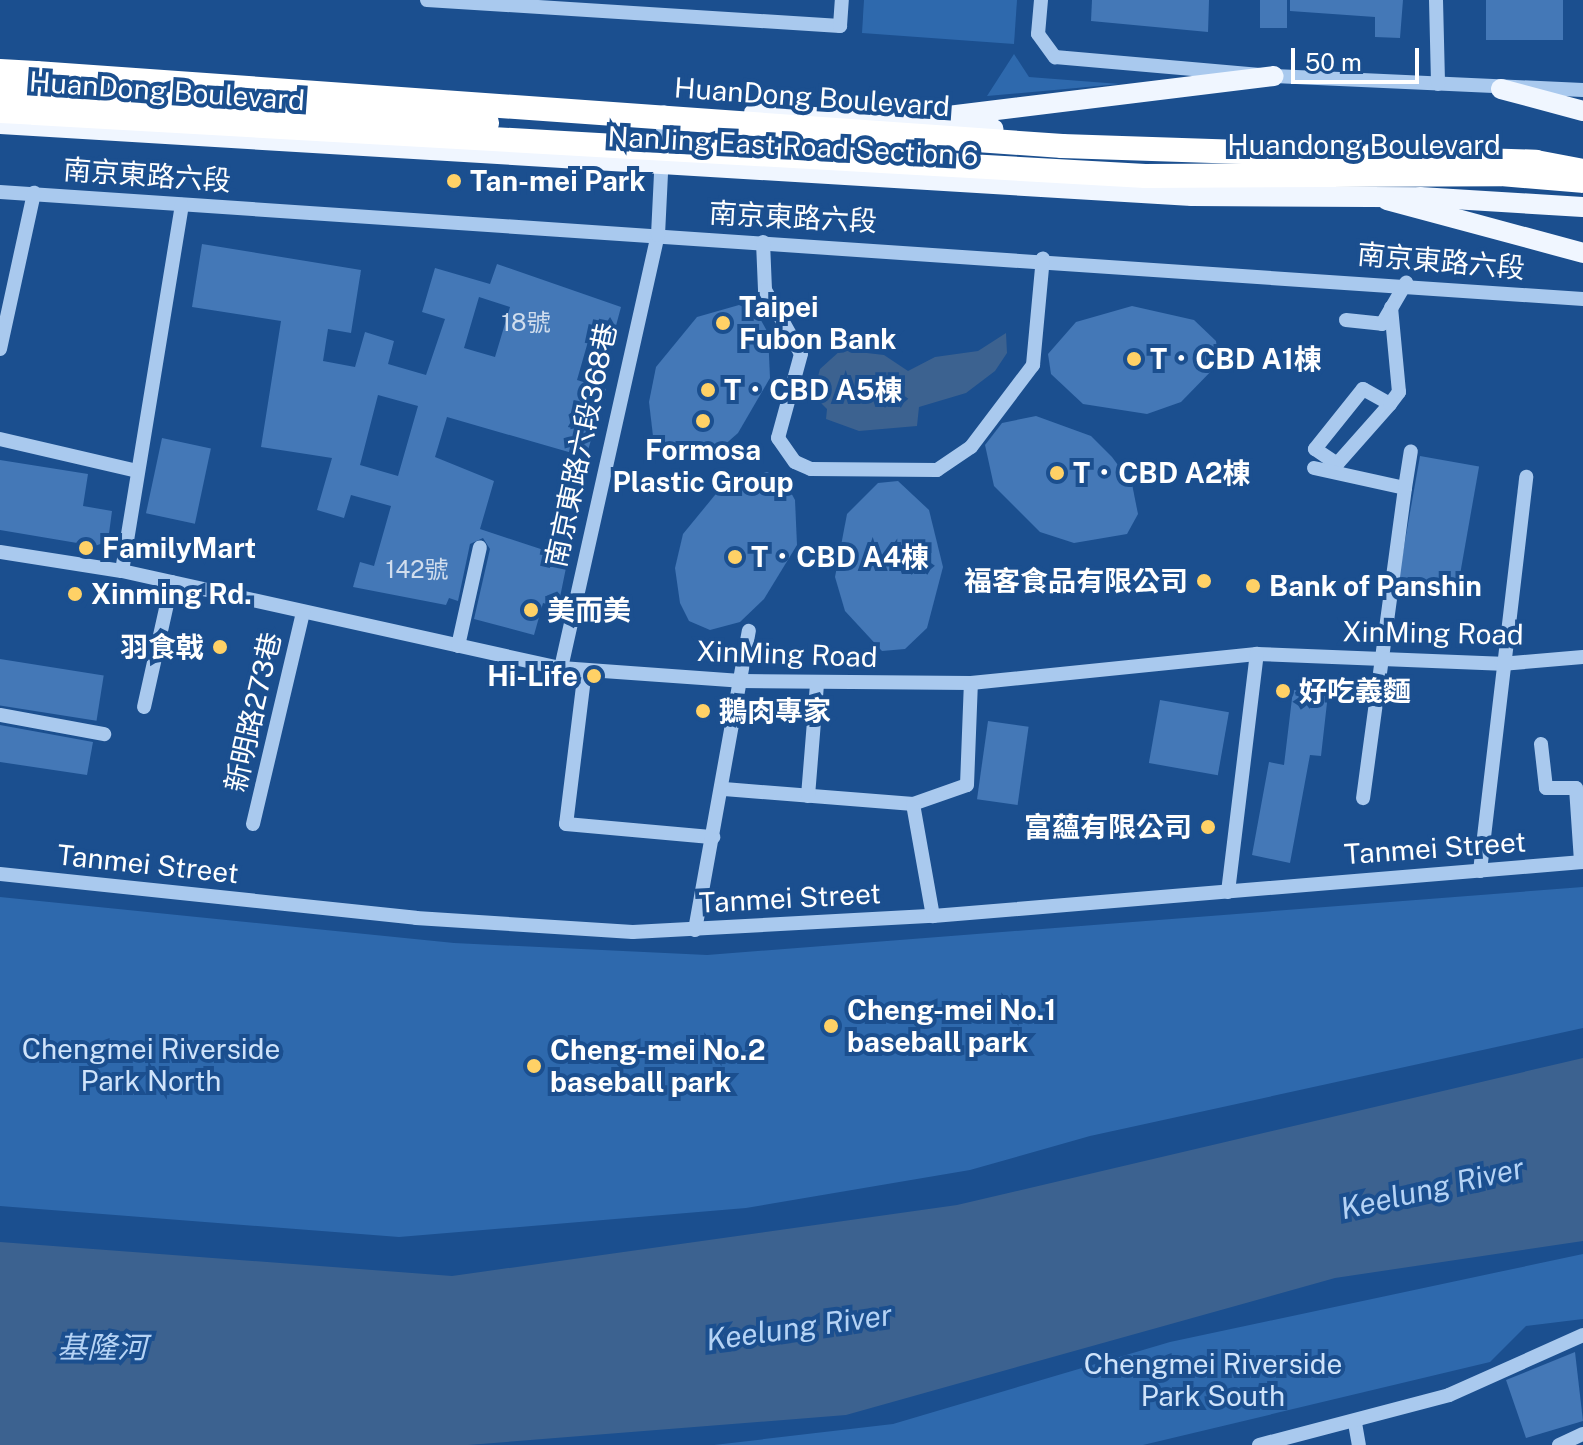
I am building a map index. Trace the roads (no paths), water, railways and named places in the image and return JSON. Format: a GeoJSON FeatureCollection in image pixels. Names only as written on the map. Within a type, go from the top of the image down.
{"type":"FeatureCollection","features":[{"type":"Feature","properties":{"kind":"highway","name":"HuanDong Boulevard"},"geometry":{"type":"LineString","coordinates":[[0,71],[569,108],[1062,146],[1536,162],[1583,171]]}},
{"type":"Feature","properties":{"kind":"highway"},"geometry":{"type":"LineString","coordinates":[[0,92],[487,123],[578,145]]}},
{"type":"Feature","properties":{"kind":"highway"},"geometry":{"type":"LineString","coordinates":[[487,123],[569,108]]}},
{"type":"Feature","properties":{"kind":"highway","name":"HuanDong Boulevard"},"geometry":{"type":"LineString","coordinates":[[0,111],[1145,176],[1501,174],[1583,179]]}},
{"type":"Feature","properties":{"kind":"main road","name":"NanJing East Road Section 6"},"geometry":{"type":"LineString","coordinates":[[0,62],[240,76],[664,108],[924,121],[1322,165],[1522,173],[1583,179]]}},
{"type":"Feature","properties":{"kind":"main road"},"geometry":{"type":"LineString","coordinates":[[238,138],[240,76]]}},
{"type":"Feature","properties":{"kind":"main road"},"geometry":{"type":"LineString","coordinates":[[924,121],[1274,76]]}},
{"type":"Feature","properties":{"kind":"main road"},"geometry":{"type":"LineString","coordinates":[[1501,89],[1583,111]]}},
{"type":"Feature","properties":{"kind":"main road","name":"NanJing East Road Section 6"},"geometry":{"type":"LineString","coordinates":[[0,124],[664,168],[1192,196],[1384,198],[1583,207]]}},
{"type":"Feature","properties":{"kind":"main road"},"geometry":{"type":"LineString","coordinates":[[1384,198],[1417,213],[1583,253]]}},
{"type":"Feature","properties":{"kind":"street"},"geometry":{"type":"LineString","coordinates":[[427,0],[840,26],[842,0]]}},
{"type":"Feature","properties":{"kind":"street"},"geometry":{"type":"LineString","coordinates":[[1041,0],[1045,52],[1274,76],[1501,89],[1583,90]]}},
{"type":"Feature","properties":{"kind":"street"},"geometry":{"type":"LineString","coordinates":[[1436,0],[1438,84]]}},
{"type":"Feature","properties":{"kind":"street","name":"南京東路六段368巷"},"geometry":{"type":"LineString","coordinates":[[561,668],[658,235],[664,168],[664,108]]}},
{"type":"Feature","properties":{"kind":"street","name":"南京東路六段"},"geometry":{"type":"LineString","coordinates":[[0,192],[1043,258],[1406,283],[1583,299]]}},
{"type":"Feature","properties":{"kind":"street"},"geometry":{"type":"LineString","coordinates":[[0,349],[3,317],[34,193]]}},
{"type":"Feature","properties":{"kind":"street"},"geometry":{"type":"LineString","coordinates":[[122,571],[182,205]]}},
{"type":"Feature","properties":{"kind":"street"},"geometry":{"type":"LineString","coordinates":[[763,242],[765,290],[801,354],[778,438],[795,462],[811,469],[937,470],[971,447],[1029,375],[1043,258]]}},
{"type":"Feature","properties":{"kind":"street"},"geometry":{"type":"LineString","coordinates":[[1346,320],[1382,324],[1406,283]]}},
{"type":"Feature","properties":{"kind":"street"},"geometry":{"type":"LineString","coordinates":[[1390,404],[1363,389],[1315,449],[1337,464],[1390,404],[1399,392],[1391,307]]}},
{"type":"Feature","properties":{"kind":"street"},"geometry":{"type":"LineString","coordinates":[[0,439],[137,471]]}},
{"type":"Feature","properties":{"kind":"street"},"geometry":{"type":"LineString","coordinates":[[1363,798],[1379,659],[1411,451]]}},
{"type":"Feature","properties":{"kind":"street"},"geometry":{"type":"LineString","coordinates":[[1314,468],[1405,488]]}},
{"type":"Feature","properties":{"kind":"street"},"geometry":{"type":"LineString","coordinates":[[1480,871],[1501,664],[1526,477]]}},
{"type":"Feature","properties":{"kind":"street"},"geometry":{"type":"LineString","coordinates":[[458,646],[480,547]]}},
{"type":"Feature","properties":{"kind":"street","name":"XinMing Road"},"geometry":{"type":"LineString","coordinates":[[0,552],[122,571],[561,668],[741,681],[971,683],[1257,654],[1501,664],[1583,657]]}},
{"type":"Feature","properties":{"kind":"street"},"geometry":{"type":"LineString","coordinates":[[144,707],[172,582]]}},
{"type":"Feature","properties":{"kind":"street","name":"新明路273巷"},"geometry":{"type":"LineString","coordinates":[[253,824],[303,612]]}},
{"type":"Feature","properties":{"kind":"street"},"geometry":{"type":"LineString","coordinates":[[695,930],[724,789],[749,631]]}},
{"type":"Feature","properties":{"kind":"street"},"geometry":{"type":"LineString","coordinates":[[1228,892],[1257,654]]}},
{"type":"Feature","properties":{"kind":"street"},"geometry":{"type":"LineString","coordinates":[[585,670],[566,824],[713,837]]}},
{"type":"Feature","properties":{"kind":"street"},"geometry":{"type":"LineString","coordinates":[[808,796],[817,683]]}},
{"type":"Feature","properties":{"kind":"street"},"geometry":{"type":"LineString","coordinates":[[724,789],[913,804],[967,785],[971,683]]}},
{"type":"Feature","properties":{"kind":"street"},"geometry":{"type":"LineString","coordinates":[[0,715],[104,734]]}},
{"type":"Feature","properties":{"kind":"street"},"geometry":{"type":"LineString","coordinates":[[1541,744],[1546,788],[1576,788],[1582,862]]}},
{"type":"Feature","properties":{"kind":"street"},"geometry":{"type":"LineString","coordinates":[[913,804],[933,916]]}},
{"type":"Feature","properties":{"kind":"street","name":"Tanmei Street"},"geometry":{"type":"LineString","coordinates":[[0,874],[416,918],[695,930],[933,916],[1582,862]]}},
{"type":"Feature","properties":{"kind":"street"},"geometry":{"type":"LineString","coordinates":[[1259,1445],[1355,1423],[1449,1395],[1583,1335]]}},
{"type":"Feature","properties":{"kind":"street"},"geometry":{"type":"LineString","coordinates":[[1355,1423],[1359,1445]]}},
{"type":"Feature","properties":{"kind":"street"},"geometry":{"type":"LineString","coordinates":[[1559,1444],[1583,1434]]}},
{"type":"Feature","properties":{"kind":"water"},"geometry":{"type":"Polygon","coordinates":[[[1006,333],[1007,353],[995,371],[966,393],[919,407],[917,426],[859,431],[826,419],[827,409],[813,395],[820,369],[841,350],[884,355],[908,371],[935,357],[978,351],[1006,333]]]}},
{"type":"Feature","properties":{"kind":"water","name":"基隆河"},"geometry":{"type":"Polygon","coordinates":[[[1583,1058],[1583,1241],[1335,1278],[846,1415],[468,1445],[0,1445],[0,1242],[452,1276],[957,1205],[1583,1058]]]}},
{"type":"Feature","properties":{"kind":"place","name":"Tan-mei Park"},"geometry":{"type":"Point","coordinates":[454,181]}},
{"type":"Feature","properties":{"kind":"place","name":"Taipei Fubon Bank"},"geometry":{"type":"Point","coordinates":[723,323]}},
{"type":"Feature","properties":{"kind":"place","name":"T．CBD A1棟"},"geometry":{"type":"Point","coordinates":[1134,359]}},
{"type":"Feature","properties":{"kind":"place","name":"T．CBD A5棟"},"geometry":{"type":"Point","coordinates":[708,390]}},
{"type":"Feature","properties":{"kind":"place","name":"Formosa Plastic Group"},"geometry":{"type":"Point","coordinates":[703,421]}},
{"type":"Feature","properties":{"kind":"place","name":"T．CBD A2棟"},"geometry":{"type":"Point","coordinates":[1057,473]}},
{"type":"Feature","properties":{"kind":"place","name":"FamilyMart"},"geometry":{"type":"Point","coordinates":[86,548]}},
{"type":"Feature","properties":{"kind":"place","name":"T．CBD A4棟"},"geometry":{"type":"Point","coordinates":[735,557]}},
{"type":"Feature","properties":{"kind":"place","name":"福客食品有限公司"},"geometry":{"type":"Point","coordinates":[1204,581]}},
{"type":"Feature","properties":{"kind":"place","name":"Bank of Panshin"},"geometry":{"type":"Point","coordinates":[1253,586]}},
{"type":"Feature","properties":{"kind":"place","name":"Xinming Rd."},"geometry":{"type":"Point","coordinates":[75,594]}},
{"type":"Feature","properties":{"kind":"place","name":"美而美"},"geometry":{"type":"Point","coordinates":[531,610]}},
{"type":"Feature","properties":{"kind":"place","name":"羽食戟"},"geometry":{"type":"Point","coordinates":[220,647]}},
{"type":"Feature","properties":{"kind":"place","name":"Hi-Life"},"geometry":{"type":"Point","coordinates":[594,676]}},
{"type":"Feature","properties":{"kind":"place","name":"好吃義麵"},"geometry":{"type":"Point","coordinates":[1283,691]}},
{"type":"Feature","properties":{"kind":"place","name":"鵝肉專家"},"geometry":{"type":"Point","coordinates":[703,711]}},
{"type":"Feature","properties":{"kind":"place","name":"富蘊有限公司"},"geometry":{"type":"Point","coordinates":[1208,827]}},
{"type":"Feature","properties":{"kind":"place","name":"Cheng-mei No.1 baseball park"},"geometry":{"type":"Point","coordinates":[831,1026]}},
{"type":"Feature","properties":{"kind":"place","name":"Cheng-mei No.2 baseball park"},"geometry":{"type":"Point","coordinates":[534,1066]}},
{"type":"Feature","properties":{"kind":"park label","name":"Chengmei Riverside Park North"},"geometry":{"type":"Point","coordinates":[151,1065]}},
{"type":"Feature","properties":{"kind":"park label","name":"Chengmei Riverside Park South"},"geometry":{"type":"Point","coordinates":[1213,1380]}},
{"type":"Feature","properties":{"kind":"water label","name":"Keelung River"},"geometry":{"type":"Point","coordinates":[1432,1188]}},
{"type":"Feature","properties":{"kind":"water label","name":"Keelung River"},"geometry":{"type":"Point","coordinates":[799,1327]}}]}
